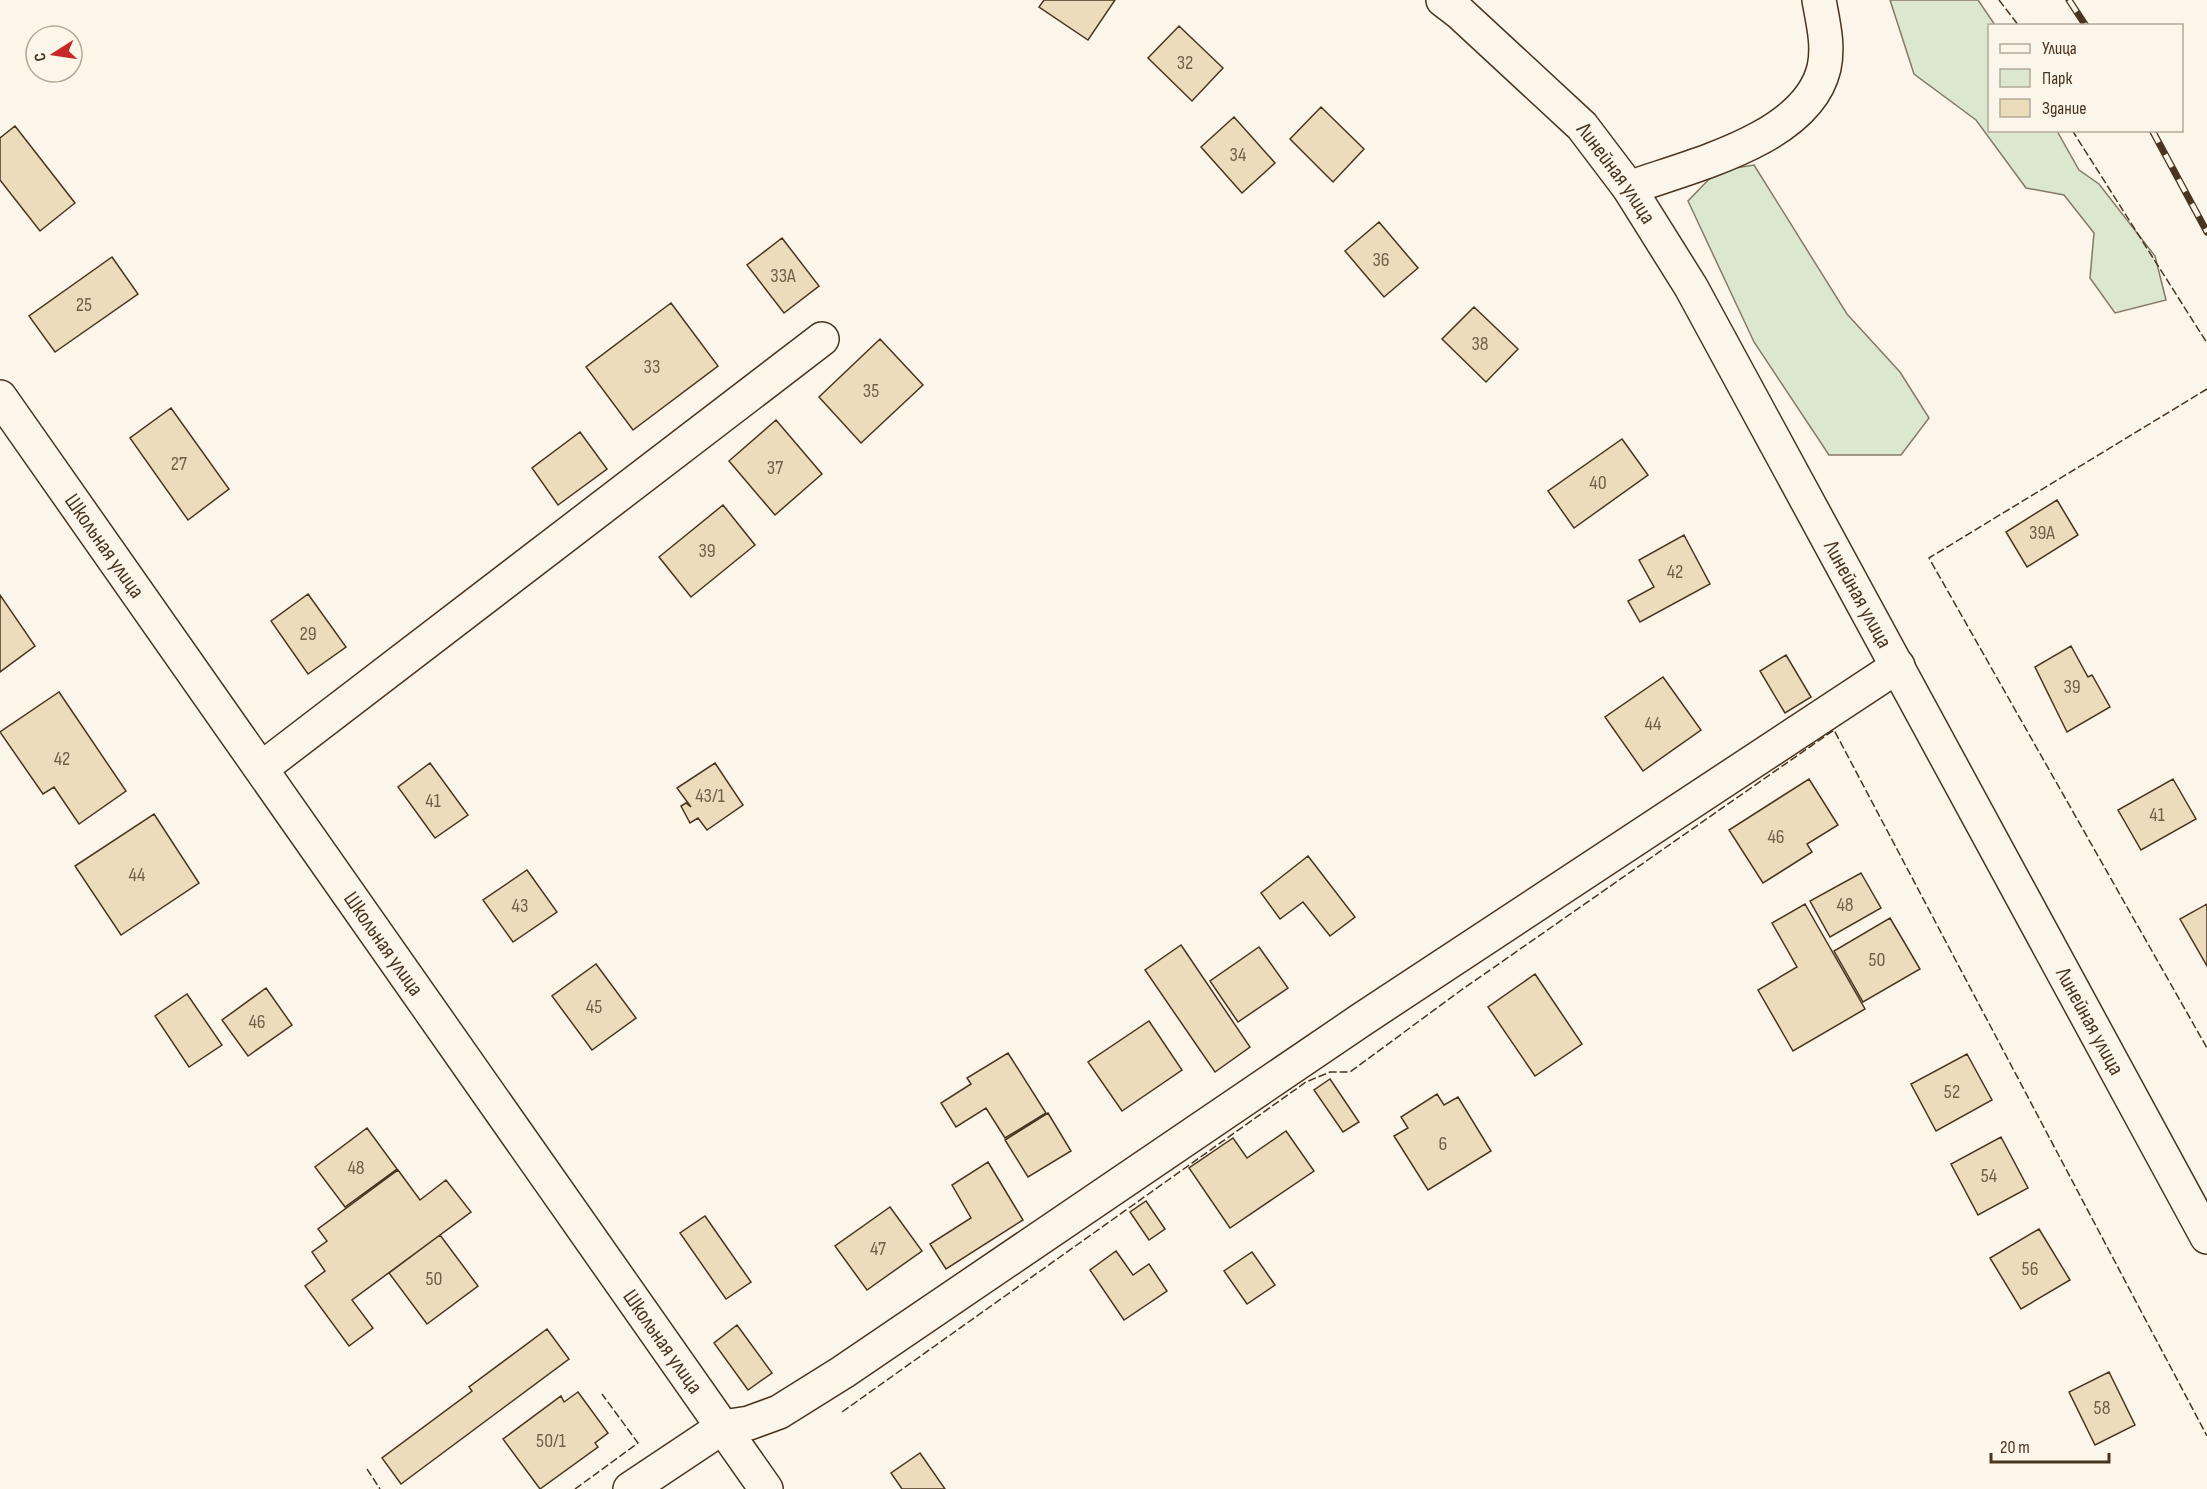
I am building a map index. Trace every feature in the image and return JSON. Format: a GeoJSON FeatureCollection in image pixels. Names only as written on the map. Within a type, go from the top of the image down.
{"type":"FeatureCollection","features":[{"type":"Feature","properties":{"kind":"street","name":"Линейная улица"},"geometry":{"type":"LineString","coordinates":[[1443,0],[1582,126],[1629,188],[1691,286],[2207,1238]]}},
{"type":"Feature","properties":{"kind":"street"},"geometry":{"type":"LineString","coordinates":[[1629,188],[1740,147],[1768,134],[1793,117],[1810,96],[1824,70],[1827,46],[1819,0]]}},
{"type":"Feature","properties":{"kind":"street"},"geometry":{"type":"LineString","coordinates":[[262,768],[822,339]]}},
{"type":"Feature","properties":{"kind":"street","name":"Школьная улица"},"geometry":{"type":"LineString","coordinates":[[0,397],[766,1489]]}},
{"type":"Feature","properties":{"kind":"street"},"geometry":{"type":"LineString","coordinates":[[630,1489],[723,1427],[749,1423],[779,1412],[843,1372],[1361,1020],[1898,666]]}},
{"type":"Feature","properties":{"kind":"green space"},"geometry":{"type":"Polygon","coordinates":[[[1890,0],[1978,0],[1994,24],[1988,24],[1988,132],[2058,132],[2079,170],[2099,184],[2155,256],[2166,300],[2115,313],[2090,278],[2094,233],[2064,195],[2026,188],[1976,120],[1914,74],[1890,0]]]}},
{"type":"Feature","properties":{"kind":"green space"},"geometry":{"type":"Polygon","coordinates":[[[1754,165],[1847,314],[1900,372],[1929,418],[1901,455],[1829,455],[1754,342],[1688,201],[1717,171],[1754,165]]]}},
{"type":"Feature","properties":{"kind":"building"},"geometry":{"type":"Polygon","coordinates":[[[1044,0],[1115,0],[1088,40],[1039,7],[1044,0]]]}},
{"type":"Feature","properties":{"kind":"building"},"geometry":{"type":"Polygon","coordinates":[[[1179,26],[1223,68],[1192,101],[1148,58],[1179,26]]]}},
{"type":"Feature","properties":{"kind":"building"},"geometry":{"type":"Polygon","coordinates":[[[1321,107],[1364,149],[1333,182],[1290,139],[1321,107]]]}},
{"type":"Feature","properties":{"kind":"building"},"geometry":{"type":"Polygon","coordinates":[[[1234,117],[1275,163],[1242,193],[1201,147],[1234,117]]]}},
{"type":"Feature","properties":{"kind":"building"},"geometry":{"type":"Polygon","coordinates":[[[15,126],[75,203],[40,231],[0,180],[0,138],[15,126]]]}},
{"type":"Feature","properties":{"kind":"building"},"geometry":{"type":"Polygon","coordinates":[[[1379,222],[1418,268],[1384,297],[1345,251],[1379,222]]]}},
{"type":"Feature","properties":{"kind":"building"},"geometry":{"type":"Polygon","coordinates":[[[782,238],[819,286],[784,313],[747,265],[782,238]]]}},
{"type":"Feature","properties":{"kind":"building"},"geometry":{"type":"Polygon","coordinates":[[[112,257],[138,294],[55,352],[29,316],[112,257]]]}},
{"type":"Feature","properties":{"kind":"building"},"geometry":{"type":"Polygon","coordinates":[[[671,303],[718,366],[633,430],[586,367],[671,303]]]}},
{"type":"Feature","properties":{"kind":"building"},"geometry":{"type":"Polygon","coordinates":[[[1474,307],[1518,349],[1486,382],[1442,339],[1474,307]]]}},
{"type":"Feature","properties":{"kind":"building"},"geometry":{"type":"Polygon","coordinates":[[[880,339],[923,385],[861,443],[819,397],[880,339]]]}},
{"type":"Feature","properties":{"kind":"building"},"geometry":{"type":"Polygon","coordinates":[[[171,408],[229,489],[188,520],[130,438],[171,408]]]}},
{"type":"Feature","properties":{"kind":"building"},"geometry":{"type":"Polygon","coordinates":[[[776,420],[822,474],[775,515],[729,461],[776,420]]]}},
{"type":"Feature","properties":{"kind":"building"},"geometry":{"type":"Polygon","coordinates":[[[580,432],[607,469],[558,505],[532,468],[580,432]]]}},
{"type":"Feature","properties":{"kind":"building"},"geometry":{"type":"Polygon","coordinates":[[[1622,439],[1648,475],[1574,528],[1548,491],[1622,439]]]}},
{"type":"Feature","properties":{"kind":"building"},"geometry":{"type":"Polygon","coordinates":[[[2057,500],[2078,535],[2027,567],[2006,532],[2057,500]]]}},
{"type":"Feature","properties":{"kind":"building"},"geometry":{"type":"Polygon","coordinates":[[[723,505],[755,545],[691,597],[659,557],[723,505]]]}},
{"type":"Feature","properties":{"kind":"building"},"geometry":{"type":"Polygon","coordinates":[[[1684,535],[1710,584],[1640,622],[1628,601],[1654,587],[1639,560],[1684,535]]]}},
{"type":"Feature","properties":{"kind":"building"},"geometry":{"type":"Polygon","coordinates":[[[308,594],[346,647],[308,674],[271,621],[308,594]]]}},
{"type":"Feature","properties":{"kind":"building"},"geometry":{"type":"Polygon","coordinates":[[[0,595],[35,646],[0,672],[0,595]]]}},
{"type":"Feature","properties":{"kind":"building"},"geometry":{"type":"Polygon","coordinates":[[[2071,646],[2088,677],[2092,675],[2110,707],[2067,732],[2035,667],[2071,646]]]}},
{"type":"Feature","properties":{"kind":"building"},"geometry":{"type":"Polygon","coordinates":[[[1786,655],[1811,697],[1785,713],[1760,671],[1786,655]]]}},
{"type":"Feature","properties":{"kind":"building"},"geometry":{"type":"Polygon","coordinates":[[[1663,677],[1701,730],[1643,771],[1605,717],[1663,677]]]}},
{"type":"Feature","properties":{"kind":"building"},"geometry":{"type":"Polygon","coordinates":[[[59,692],[126,791],[79,824],[54,787],[43,794],[0,732],[59,692]]]}},
{"type":"Feature","properties":{"kind":"building"},"geometry":{"type":"Polygon","coordinates":[[[430,763],[468,815],[435,838],[398,787],[430,763]]]}},
{"type":"Feature","properties":{"kind":"building"},"geometry":{"type":"Polygon","coordinates":[[[715,763],[743,805],[707,830],[698,818],[690,823],[681,806],[686,803],[691,807],[677,788],[715,763]]]}},
{"type":"Feature","properties":{"kind":"building"},"geometry":{"type":"Polygon","coordinates":[[[1809,779],[1838,825],[1807,844],[1812,852],[1763,883],[1729,830],[1809,779]]]}},
{"type":"Feature","properties":{"kind":"building"},"geometry":{"type":"Polygon","coordinates":[[[2173,779],[2196,819],[2141,850],[2118,810],[2173,779]]]}},
{"type":"Feature","properties":{"kind":"building"},"geometry":{"type":"Polygon","coordinates":[[[154,814],[199,883],[121,935],[75,866],[154,814]]]}},
{"type":"Feature","properties":{"kind":"building"},"geometry":{"type":"Polygon","coordinates":[[[1308,856],[1355,917],[1330,936],[1303,902],[1280,919],[1261,893],[1308,856]]]}},
{"type":"Feature","properties":{"kind":"building"},"geometry":{"type":"Polygon","coordinates":[[[527,870],[557,912],[513,942],[483,900],[527,870]]]}},
{"type":"Feature","properties":{"kind":"building"},"geometry":{"type":"Polygon","coordinates":[[[1861,873],[1881,908],[1830,937],[1810,901],[1861,873]]]}},
{"type":"Feature","properties":{"kind":"building"},"geometry":{"type":"Polygon","coordinates":[[[1805,904],[1865,1009],[1793,1051],[1758,990],[1797,967],[1772,923],[1805,904]]]}},
{"type":"Feature","properties":{"kind":"building"},"geometry":{"type":"Polygon","coordinates":[[[2207,904],[2207,966],[2180,919],[2207,904]]]}},
{"type":"Feature","properties":{"kind":"building"},"geometry":{"type":"Polygon","coordinates":[[[1890,918],[1920,969],[1863,1002],[1834,951],[1890,918]]]}},
{"type":"Feature","properties":{"kind":"building"},"geometry":{"type":"Polygon","coordinates":[[[1181,945],[1250,1047],[1215,1072],[1145,970],[1181,945]]]}},
{"type":"Feature","properties":{"kind":"building"},"geometry":{"type":"Polygon","coordinates":[[[1259,947],[1288,988],[1238,1022],[1210,981],[1259,947]]]}},
{"type":"Feature","properties":{"kind":"building"},"geometry":{"type":"Polygon","coordinates":[[[596,964],[636,1018],[592,1050],[552,996],[596,964]]]}},
{"type":"Feature","properties":{"kind":"building"},"geometry":{"type":"Polygon","coordinates":[[[1535,974],[1582,1044],[1535,1076],[1488,1007],[1535,974]]]}},
{"type":"Feature","properties":{"kind":"building"},"geometry":{"type":"Polygon","coordinates":[[[266,988],[292,1025],[248,1056],[222,1020],[266,988]]]}},
{"type":"Feature","properties":{"kind":"building"},"geometry":{"type":"Polygon","coordinates":[[[187,994],[222,1045],[189,1067],[155,1016],[187,994]]]}},
{"type":"Feature","properties":{"kind":"building"},"geometry":{"type":"Polygon","coordinates":[[[1149,1021],[1182,1070],[1122,1111],[1088,1062],[1149,1021]]]}},
{"type":"Feature","properties":{"kind":"building"},"geometry":{"type":"Polygon","coordinates":[[[1008,1053],[1046,1113],[1005,1138],[986,1108],[956,1127],[941,1103],[971,1084],[967,1078],[1008,1053]]]}},
{"type":"Feature","properties":{"kind":"building"},"geometry":{"type":"Polygon","coordinates":[[[1967,1054],[1992,1100],[1936,1131],[1911,1084],[1967,1054]]]}},
{"type":"Feature","properties":{"kind":"building"},"geometry":{"type":"Polygon","coordinates":[[[1330,1079],[1359,1122],[1343,1132],[1314,1090],[1330,1079]]]}},
{"type":"Feature","properties":{"kind":"building"},"geometry":{"type":"Polygon","coordinates":[[[1437,1094],[1444,1105],[1458,1097],[1491,1151],[1428,1190],[1394,1136],[1408,1128],[1401,1117],[1437,1094]]]}},
{"type":"Feature","properties":{"kind":"building"},"geometry":{"type":"Polygon","coordinates":[[[1048,1113],[1071,1151],[1028,1177],[1005,1140],[1048,1113]]]}},
{"type":"Feature","properties":{"kind":"building"},"geometry":{"type":"Polygon","coordinates":[[[367,1128],[397,1169],[345,1207],[315,1167],[367,1128]]]}},
{"type":"Feature","properties":{"kind":"building"},"geometry":{"type":"Polygon","coordinates":[[[1286,1131],[1314,1171],[1230,1228],[1189,1168],[1233,1138],[1247,1158],[1286,1131]]]}},
{"type":"Feature","properties":{"kind":"building"},"geometry":{"type":"Polygon","coordinates":[[[2001,1137],[2028,1188],[1978,1215],[1951,1164],[2001,1137]]]}},
{"type":"Feature","properties":{"kind":"building"},"geometry":{"type":"Polygon","coordinates":[[[988,1162],[1023,1220],[946,1269],[930,1244],[971,1218],[952,1185],[988,1162]]]}},
{"type":"Feature","properties":{"kind":"building"},"geometry":{"type":"Polygon","coordinates":[[[398,1170],[420,1200],[446,1180],[471,1212],[352,1300],[373,1328],[349,1346],[305,1286],[325,1271],[312,1252],[327,1241],[318,1229],[398,1170]]]}},
{"type":"Feature","properties":{"kind":"building"},"geometry":{"type":"Polygon","coordinates":[[[1146,1201],[1165,1229],[1149,1240],[1130,1212],[1146,1201]]]}},
{"type":"Feature","properties":{"kind":"building"},"geometry":{"type":"Polygon","coordinates":[[[890,1207],[922,1251],[867,1290],[835,1246],[890,1207]]]}},
{"type":"Feature","properties":{"kind":"building"},"geometry":{"type":"Polygon","coordinates":[[[705,1216],[751,1282],[726,1299],[680,1233],[705,1216]]]}},
{"type":"Feature","properties":{"kind":"building"},"geometry":{"type":"Polygon","coordinates":[[[2039,1229],[2070,1280],[2021,1309],[1990,1258],[2039,1229]]]}},
{"type":"Feature","properties":{"kind":"building"},"geometry":{"type":"Polygon","coordinates":[[[440,1235],[478,1286],[427,1324],[389,1273],[440,1235]]]}},
{"type":"Feature","properties":{"kind":"building"},"geometry":{"type":"Polygon","coordinates":[[[1116,1251],[1133,1275],[1149,1264],[1167,1291],[1124,1320],[1090,1270],[1116,1251]]]}},
{"type":"Feature","properties":{"kind":"building"},"geometry":{"type":"Polygon","coordinates":[[[1252,1252],[1275,1285],[1247,1304],[1224,1271],[1252,1252]]]}},
{"type":"Feature","properties":{"kind":"building"},"geometry":{"type":"Polygon","coordinates":[[[737,1325],[772,1373],[748,1390],[714,1343],[737,1325]]]}},
{"type":"Feature","properties":{"kind":"building"},"geometry":{"type":"Polygon","coordinates":[[[547,1329],[569,1359],[401,1484],[382,1458],[472,1391],[469,1387],[547,1329]]]}},
{"type":"Feature","properties":{"kind":"building"},"geometry":{"type":"Polygon","coordinates":[[[2109,1372],[2135,1425],[2095,1445],[2069,1392],[2109,1372]]]}},
{"type":"Feature","properties":{"kind":"building"},"geometry":{"type":"Polygon","coordinates":[[[578,1392],[608,1433],[595,1443],[598,1447],[540,1489],[503,1439],[561,1396],[564,1402],[578,1392]]]}},
{"type":"Feature","properties":{"kind":"building"},"geometry":{"type":"Polygon","coordinates":[[[920,1453],[945,1489],[902,1489],[891,1473],[920,1453]]]}},
{"type":"Feature","properties":{"kind":"railway"},"geometry":{"type":"LineString","coordinates":[[2069,0],[2085,24]]}},
{"type":"Feature","properties":{"kind":"railway"},"geometry":{"type":"LineString","coordinates":[[2153,132],[2207,232]]}},
{"type":"Feature","properties":{"kind":"fence"},"geometry":{"type":"LineString","coordinates":[[1999,0],[2017,24]]}},
{"type":"Feature","properties":{"kind":"fence"},"geometry":{"type":"LineString","coordinates":[[2073,132],[2207,343]]}},
{"type":"Feature","properties":{"kind":"fence"},"geometry":{"type":"LineString","coordinates":[[2207,389],[1929,558],[2207,1048]]}},
{"type":"Feature","properties":{"kind":"fence"},"geometry":{"type":"LineString","coordinates":[[842,1412],[1306,1082],[1330,1072],[1350,1072],[1460,991],[1834,730],[2207,1436]]}},
{"type":"Feature","properties":{"kind":"fence"},"geometry":{"type":"LineString","coordinates":[[575,1489],[638,1443],[602,1394]]}},
{"type":"Feature","properties":{"kind":"fence"},"geometry":{"type":"LineString","coordinates":[[367,1469],[380,1489]]}}]}
